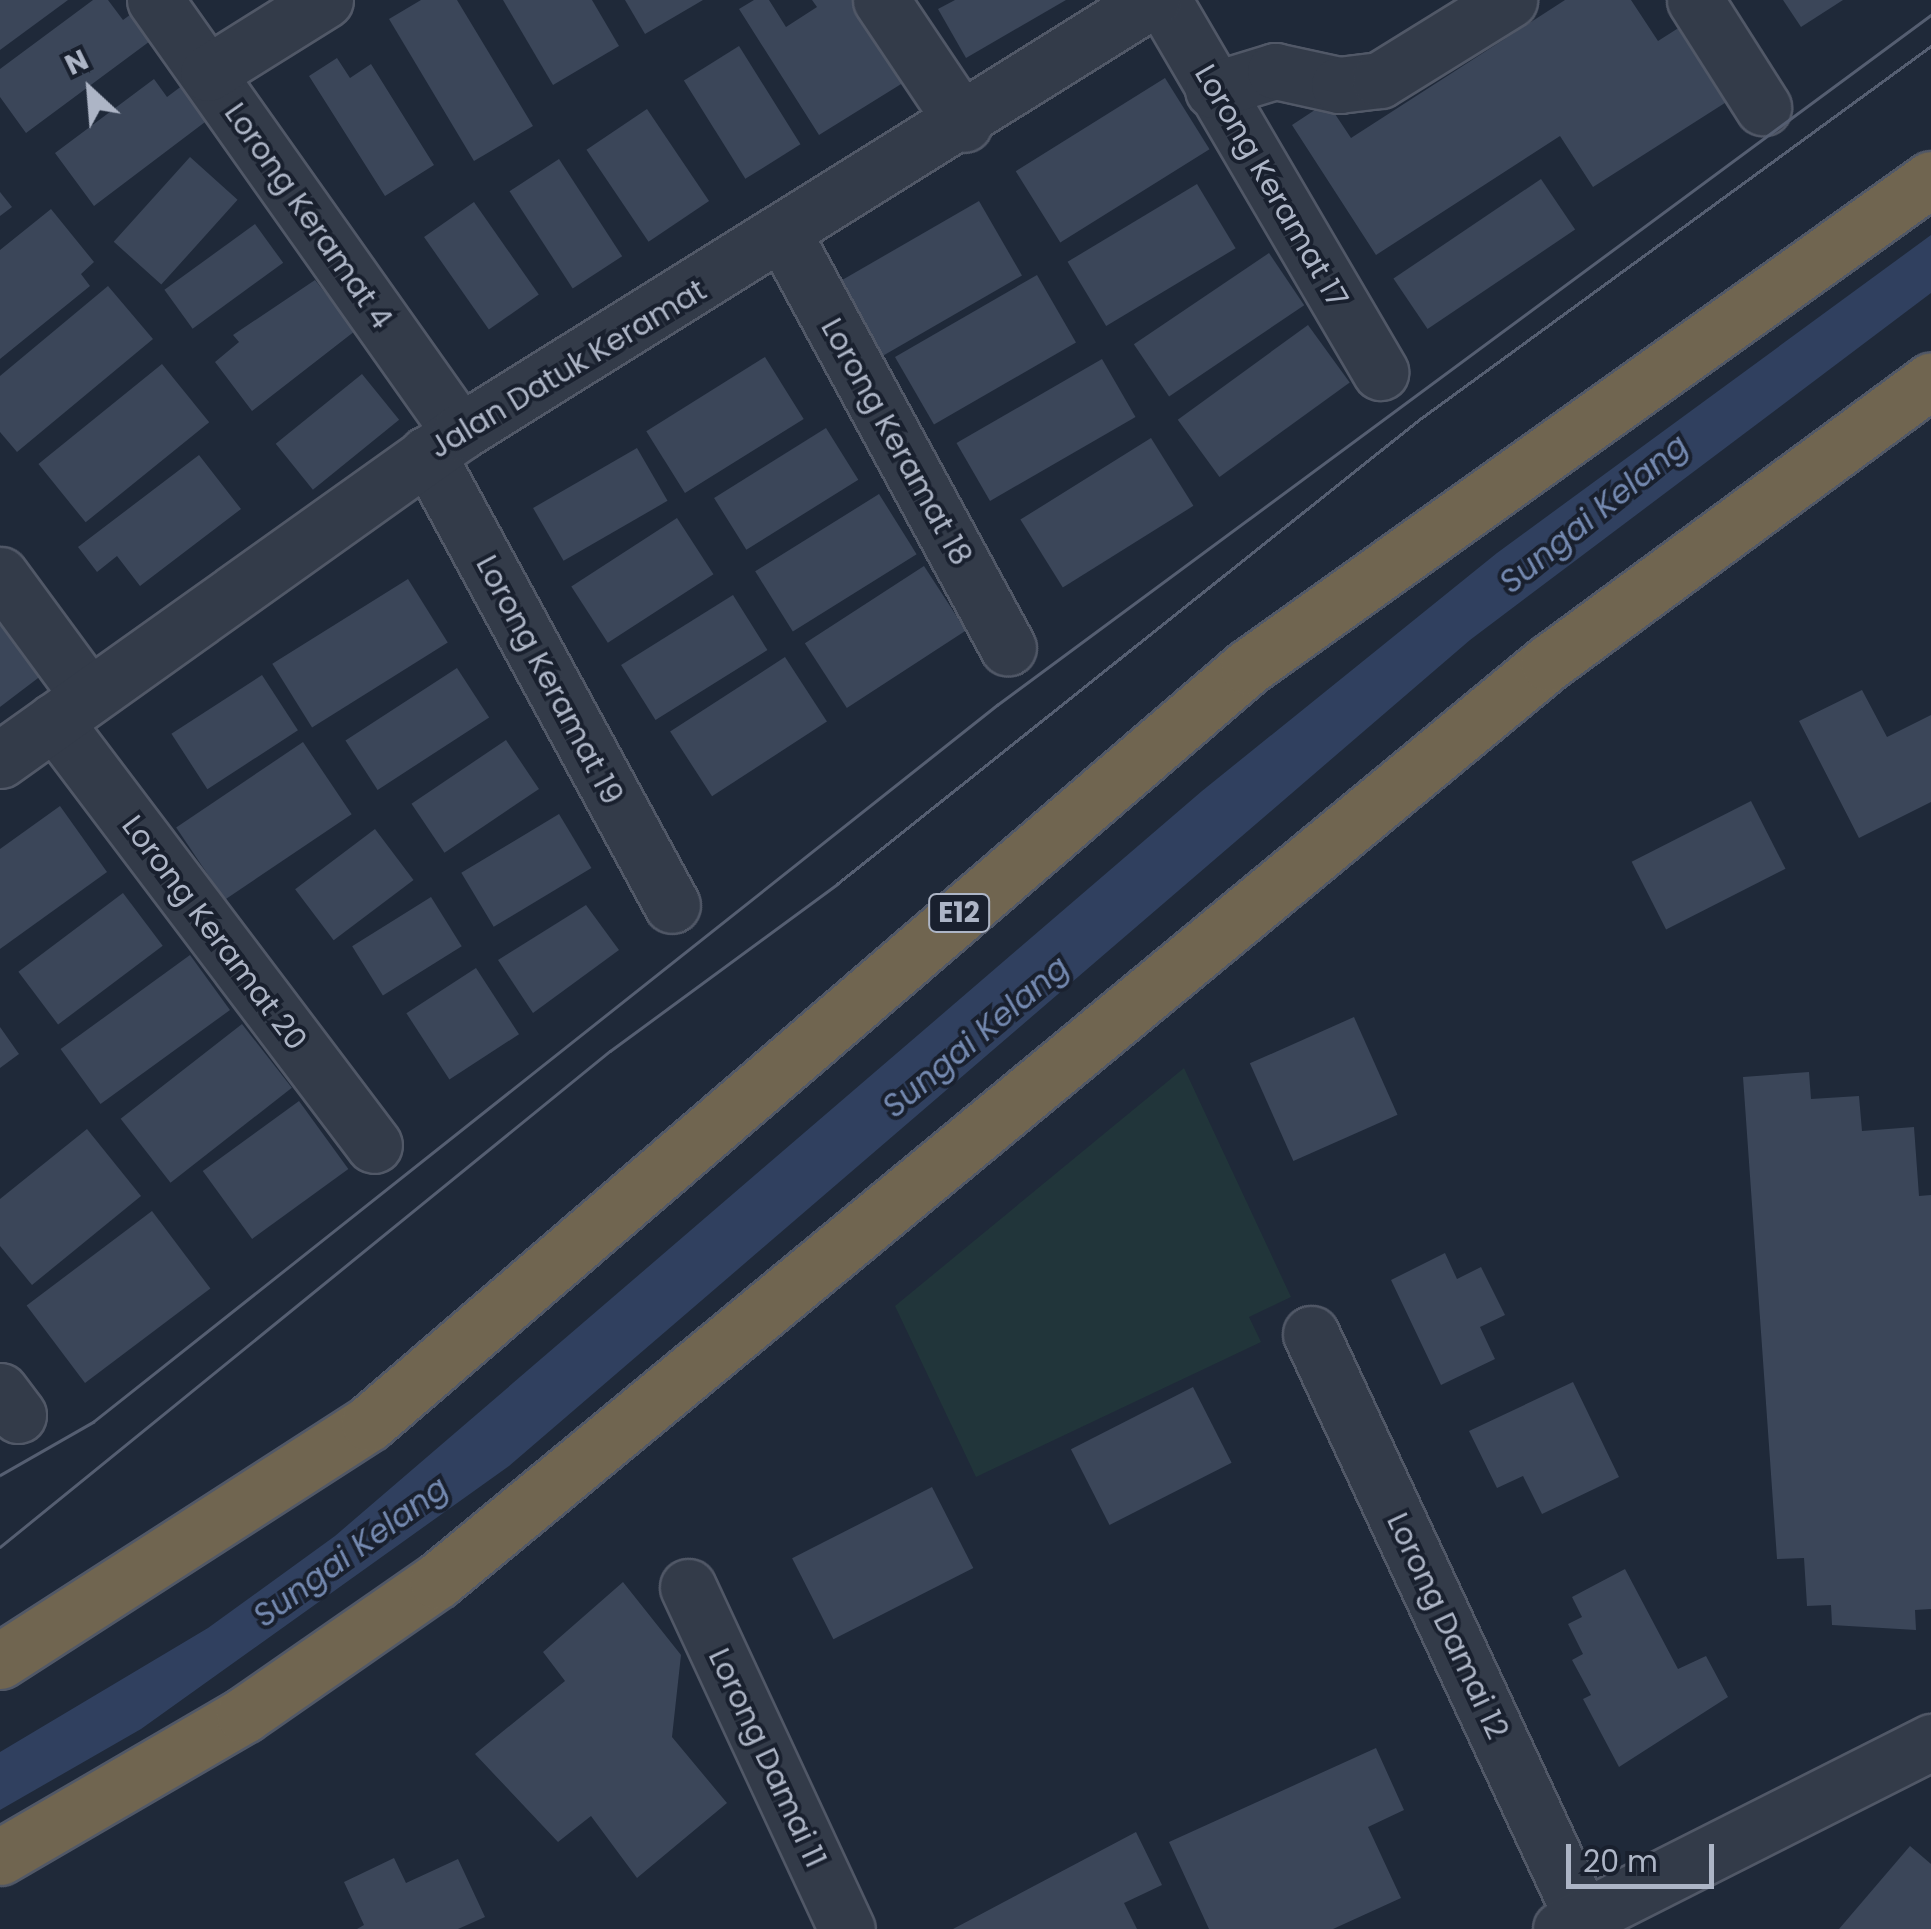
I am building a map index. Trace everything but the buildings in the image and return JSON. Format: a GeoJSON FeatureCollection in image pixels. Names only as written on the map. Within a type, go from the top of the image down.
{"type":"FeatureCollection","features":[{"type":"Feature","properties":{"kind":"highway","name":"E12"},"geometry":{"type":"LineString","coordinates":[[0,1661],[368,1423],[1248,667],[1931,180]]}},
{"type":"Feature","properties":{"kind":"highway"},"geometry":{"type":"LineString","coordinates":[[0,1856],[244,1715],[437,1581],[1548,663],[1931,381]]}},
{"type":"Feature","properties":{"kind":"street","name":"Lorong Keramat 4"},"geometry":{"type":"LineString","coordinates":[[154,0],[208,73],[444,443]]}},
{"type":"Feature","properties":{"kind":"street"},"geometry":{"type":"LineString","coordinates":[[208,73],[325,0]]}},
{"type":"Feature","properties":{"kind":"street"},"geometry":{"type":"LineString","coordinates":[[880,0],[964,124]]}},
{"type":"Feature","properties":{"kind":"street","name":"Jalan Datuk Keramat"},"geometry":{"type":"LineString","coordinates":[[0,760],[444,443],[784,237],[1152,0]]}},
{"type":"Feature","properties":{"kind":"street","name":"Lorong Keramat 17"},"geometry":{"type":"LineString","coordinates":[[1162,0],[1380,372]]}},
{"type":"Feature","properties":{"kind":"street"},"geometry":{"type":"LineString","coordinates":[[1213,90],[1275,71],[1339,85],[1380,80],[1509,0]]}},
{"type":"Feature","properties":{"kind":"street"},"geometry":{"type":"LineString","coordinates":[[1695,0],[1763,107]]}},
{"type":"Feature","properties":{"kind":"street","name":"Lorong Keramat 18"},"geometry":{"type":"LineString","coordinates":[[784,237],[1008,647]]}},
{"type":"Feature","properties":{"kind":"street","name":"Lorong Keramat 19"},"geometry":{"type":"LineString","coordinates":[[444,443],[672,905]]}},
{"type":"Feature","properties":{"kind":"street","name":"Lorong Keramat 20"},"geometry":{"type":"LineString","coordinates":[[0,575],[71,708],[374,1146]]}},
{"type":"Feature","properties":{"kind":"street","name":"Lorong Damai 12"},"geometry":{"type":"LineString","coordinates":[[1311,1334],[1572,1924]]}},
{"type":"Feature","properties":{"kind":"street","name":"Lorong Damai 11"},"geometry":{"type":"LineString","coordinates":[[688,1587],[847,1929]]}},
{"type":"Feature","properties":{"kind":"street"},"geometry":{"type":"LineString","coordinates":[[1572,1924],[1931,1742]]}},
{"type":"Feature","properties":{"kind":"green space"},"geometry":{"type":"Polygon","coordinates":[[[1184,1068],[1291,1297],[1249,1317],[1261,1342],[976,1477],[895,1306],[1184,1068]]]}},
{"type":"Feature","properties":{"kind":"water","name":"Sungai Kelang"},"geometry":{"type":"Polygon","coordinates":[[[1931,235],[1931,293],[1470,640],[509,1466],[141,1729],[0,1810],[0,1752],[208,1628],[335,1536],[1202,791],[1497,553],[1931,235]]]}},
{"type":"Feature","properties":{"kind":"tram line"},"geometry":{"type":"LineString","coordinates":[[0,1475],[93,1422],[997,705],[1931,15]]}},
{"type":"Feature","properties":{"kind":"tram line"},"geometry":{"type":"LineString","coordinates":[[0,1547],[610,1051],[837,884],[1420,419],[1931,46]]}}]}
